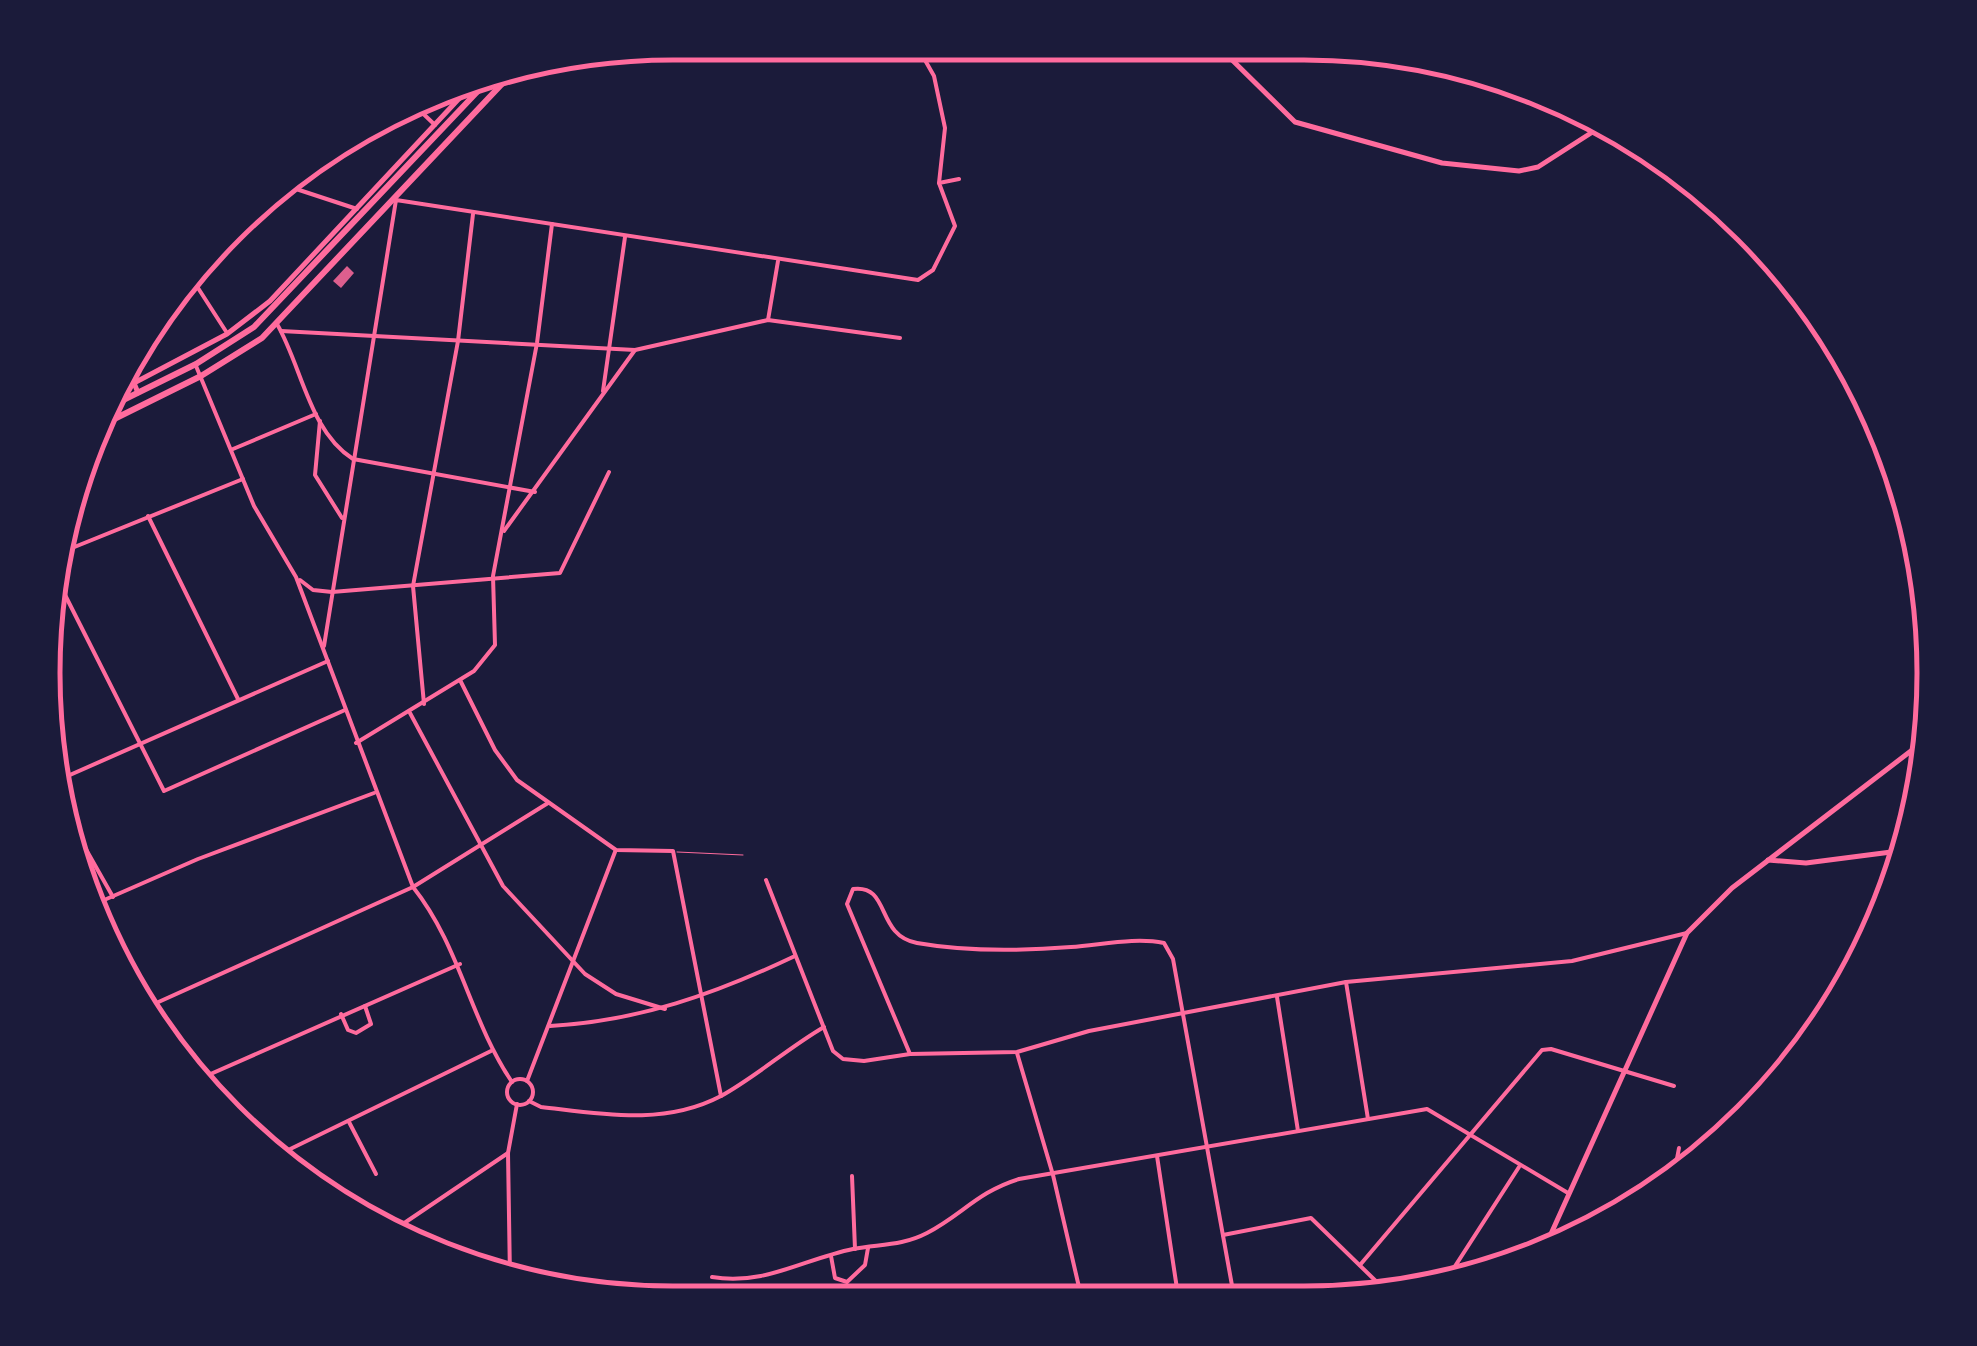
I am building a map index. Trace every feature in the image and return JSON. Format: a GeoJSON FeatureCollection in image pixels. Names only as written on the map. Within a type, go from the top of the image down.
{"type":"FeatureCollection","features":[{"type":"Feature","properties":{"kind":"main road"},"geometry":{"type":"LineString","coordinates":[[116,418],[200,376],[279,327],[501,85]]}},
{"type":"Feature","properties":{"kind":"main road"},"geometry":{"type":"LineString","coordinates":[[125,399],[196,364],[254,327],[475,93]]}},
{"type":"Feature","properties":{"kind":"street"},"geometry":{"type":"LineString","coordinates":[[324,646],[396,200],[912,281],[933,270],[956,226],[939,183],[944,128],[934,76],[925,60]]}},
{"type":"Feature","properties":{"kind":"street"},"geometry":{"type":"LineString","coordinates":[[1232,60],[1296,122],[1442,164],[1519,171],[1538,167],[1592,132]]}},
{"type":"Feature","properties":{"kind":"street"},"geometry":{"type":"LineString","coordinates":[[138,392],[134,384],[227,334],[270,301],[362,210],[459,99]]}},
{"type":"Feature","properties":{"kind":"street"},"geometry":{"type":"LineString","coordinates":[[423,113],[436,125]]}},
{"type":"Feature","properties":{"kind":"street"},"geometry":{"type":"LineString","coordinates":[[939,183],[959,180]]}},
{"type":"Feature","properties":{"kind":"street"},"geometry":{"type":"LineString","coordinates":[[298,189],[362,210]]}},
{"type":"Feature","properties":{"kind":"street"},"geometry":{"type":"LineString","coordinates":[[424,704],[413,586],[458,341],[474,213]]}},
{"type":"Feature","properties":{"kind":"street"},"geometry":{"type":"LineString","coordinates":[[356,743],[410,714],[490,656],[496,628],[493,576],[536,343],[552,224]]}},
{"type":"Feature","properties":{"kind":"street"},"geometry":{"type":"LineString","coordinates":[[602,396],[625,235]]}},
{"type":"Feature","properties":{"kind":"street"},"geometry":{"type":"LineString","coordinates":[[768,320],[778,261]]}},
{"type":"Feature","properties":{"kind":"street"},"geometry":{"type":"LineString","coordinates":[[197,287],[227,334]]}},
{"type":"Feature","properties":{"kind":"street"},"geometry":{"type":"LineString","coordinates":[[534,492],[353,460],[333,443],[316,414],[279,327],[635,350],[768,320],[900,338]]}},
{"type":"Feature","properties":{"kind":"street"},"geometry":{"type":"LineString","coordinates":[[504,531],[635,350]]}},
{"type":"Feature","properties":{"kind":"street"},"geometry":{"type":"LineString","coordinates":[[196,364],[243,478],[296,577],[374,793],[413,887],[460,964],[491,1051],[512,1082]]}},
{"type":"Feature","properties":{"kind":"street"},"geometry":{"type":"LineString","coordinates":[[232,449],[316,414]]}},
{"type":"Feature","properties":{"kind":"street"},"geometry":{"type":"LineString","coordinates":[[320,421],[316,475],[342,518]]}},
{"type":"Feature","properties":{"kind":"street"},"geometry":{"type":"LineString","coordinates":[[296,577],[313,590],[332,592],[493,576],[560,574],[609,472]]}},
{"type":"Feature","properties":{"kind":"street"},"geometry":{"type":"LineString","coordinates":[[73,547],[243,478]]}},
{"type":"Feature","properties":{"kind":"street"},"geometry":{"type":"LineString","coordinates":[[148,516],[238,699]]}},
{"type":"Feature","properties":{"kind":"street"},"geometry":{"type":"LineString","coordinates":[[65,596],[164,791],[344,710]]}},
{"type":"Feature","properties":{"kind":"street"},"geometry":{"type":"LineString","coordinates":[[69,775],[328,661]]}},
{"type":"Feature","properties":{"kind":"street"},"geometry":{"type":"LineString","coordinates":[[460,680],[504,765],[548,803],[616,850],[673,851],[721,1096]]}},
{"type":"Feature","properties":{"kind":"street"},"geometry":{"type":"LineString","coordinates":[[410,714],[503,886],[574,962],[616,994],[665,1008]]}},
{"type":"Feature","properties":{"kind":"street"},"geometry":{"type":"LineString","coordinates":[[1550,1234],[1686,933],[1754,870],[1912,750]]}},
{"type":"Feature","properties":{"kind":"street"},"geometry":{"type":"LineString","coordinates":[[104,900],[198,858],[374,793]]}},
{"type":"Feature","properties":{"kind":"street"},"geometry":{"type":"LineString","coordinates":[[156,1002],[413,887],[548,803]]}},
{"type":"Feature","properties":{"kind":"street"},"geometry":{"type":"LineString","coordinates":[[529,1101],[533,1093],[527,1080],[616,850]]}},
{"type":"Feature","properties":{"kind":"street"},"geometry":{"type":"LineString","coordinates":[[87,851],[112,896]]}},
{"type":"Feature","properties":{"kind":"street"},"geometry":{"type":"LineString","coordinates":[[1768,860],[1806,863],[1890,851]]}},
{"type":"Feature","properties":{"kind":"street"},"geometry":{"type":"LineString","coordinates":[[766,880],[833,1051],[843,1059],[864,1061],[910,1054],[1017,1052],[1090,1031],[1346,982],[1572,961],[1686,933]]}},
{"type":"Feature","properties":{"kind":"street"},"geometry":{"type":"LineString","coordinates":[[910,1054],[847,904],[853,889],[865,890],[878,899],[895,935],[937,946],[1000,950],[1164,943],[1173,959],[1232,1286]]}},
{"type":"Feature","properties":{"kind":"street"},"geometry":{"type":"LineString","coordinates":[[550,1026],[699,999],[796,956]]}},
{"type":"Feature","properties":{"kind":"street"},"geometry":{"type":"LineString","coordinates":[[209,1074],[460,964]]}},
{"type":"Feature","properties":{"kind":"street"},"geometry":{"type":"LineString","coordinates":[[1346,982],[1368,1119]]}},
{"type":"Feature","properties":{"kind":"street"},"geometry":{"type":"LineString","coordinates":[[1277,996],[1298,1131]]}},
{"type":"Feature","properties":{"kind":"street"},"geometry":{"type":"LineString","coordinates":[[341,1014],[354,1034],[368,1028],[372,1020],[364,1004]]}},
{"type":"Feature","properties":{"kind":"street"},"geometry":{"type":"LineString","coordinates":[[517,1104],[529,1101],[541,1107],[635,1117],[691,1108],[721,1096],[824,1028]]}},
{"type":"Feature","properties":{"kind":"street"},"geometry":{"type":"LineString","coordinates":[[1360,1264],[1542,1050],[1551,1049],[1674,1086]]}},
{"type":"Feature","properties":{"kind":"street"},"geometry":{"type":"LineString","coordinates":[[289,1150],[491,1051]]}},
{"type":"Feature","properties":{"kind":"street"},"geometry":{"type":"LineString","coordinates":[[1017,1052],[1053,1175],[1079,1286]]}},
{"type":"Feature","properties":{"kind":"street"},"geometry":{"type":"LineString","coordinates":[[512,1082],[527,1080]]}},
{"type":"Feature","properties":{"kind":"street"},"geometry":{"type":"LineString","coordinates":[[512,1082],[508,1095],[517,1104]]}},
{"type":"Feature","properties":{"kind":"street"},"geometry":{"type":"LineString","coordinates":[[510,1264],[508,1153],[517,1104]]}},
{"type":"Feature","properties":{"kind":"street"},"geometry":{"type":"LineString","coordinates":[[712,1276],[766,1276],[855,1249],[893,1247],[929,1232],[993,1187],[1431,1109],[1568,1194]]}},
{"type":"Feature","properties":{"kind":"street"},"geometry":{"type":"LineString","coordinates":[[349,1122],[376,1174]]}},
{"type":"Feature","properties":{"kind":"street"},"geometry":{"type":"LineString","coordinates":[[1677,1159],[1679,1148]]}},
{"type":"Feature","properties":{"kind":"street"},"geometry":{"type":"LineString","coordinates":[[403,1224],[508,1153]]}},
{"type":"Feature","properties":{"kind":"street"},"geometry":{"type":"LineString","coordinates":[[1157,1156],[1177,1286]]}},
{"type":"Feature","properties":{"kind":"street"},"geometry":{"type":"LineString","coordinates":[[1455,1267],[1519,1167]]}},
{"type":"Feature","properties":{"kind":"street"},"geometry":{"type":"LineString","coordinates":[[852,1176],[855,1249]]}},
{"type":"Feature","properties":{"kind":"street"},"geometry":{"type":"LineString","coordinates":[[1222,1235],[1311,1218],[1377,1282]]}},
{"type":"Feature","properties":{"kind":"street"},"geometry":{"type":"LineString","coordinates":[[831,1256],[835,1278],[847,1282],[865,1266],[868,1248]]}},
{"type":"Feature","properties":{"kind":"lane"},"geometry":{"type":"LineString","coordinates":[[673,851],[744,855]]}},
{"type":"Feature","properties":{"kind":"building"},"geometry":{"type":"Polygon","coordinates":[[[347,266],[354,273],[341,288],[333,281],[347,266]]]}}]}
